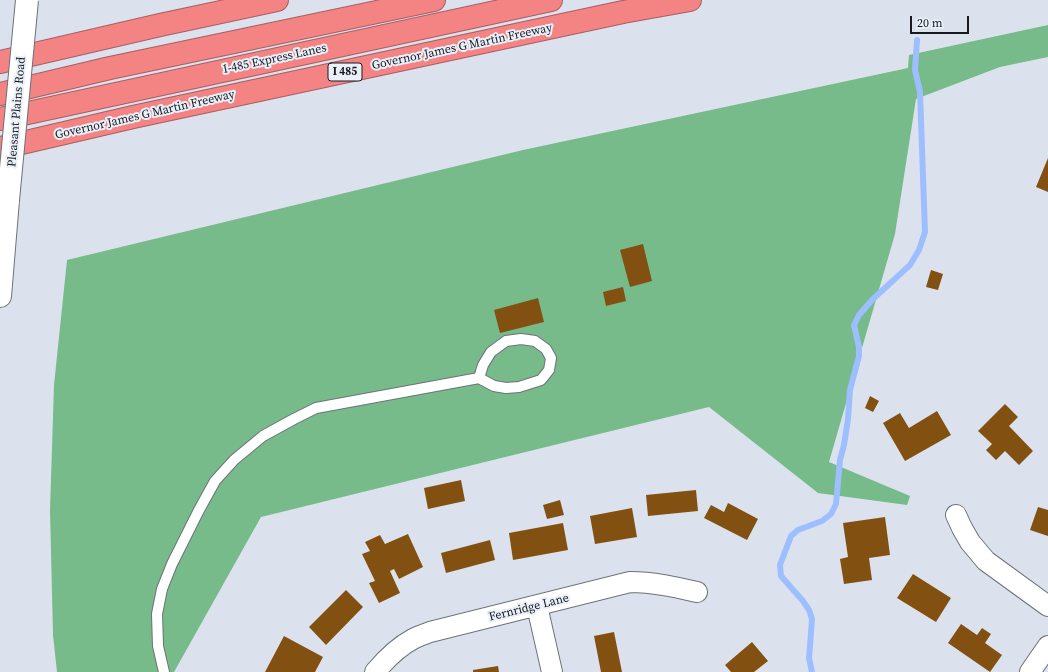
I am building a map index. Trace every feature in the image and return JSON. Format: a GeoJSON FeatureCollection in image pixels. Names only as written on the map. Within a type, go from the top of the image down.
{"type":"FeatureCollection","features":[{"type":"Feature","properties":{"kind":"highway"},"geometry":{"type":"LineString","coordinates":[[0,62],[277,0]]}},
{"type":"Feature","properties":{"kind":"highway","name":"I-485 Express Lanes"},"geometry":{"type":"LineString","coordinates":[[0,94],[110,68],[434,0]]}},
{"type":"Feature","properties":{"kind":"highway","name":"I-485 Express Lanes"},"geometry":{"type":"LineString","coordinates":[[0,119],[551,0]]}},
{"type":"Feature","properties":{"kind":"highway","name":"Governor James G Martin Freeway"},"geometry":{"type":"LineString","coordinates":[[0,148],[623,12],[690,0]]}},
{"type":"Feature","properties":{"kind":"highway"},"geometry":{"type":"LineString","coordinates":[[0,134],[133,118]]}},
{"type":"Feature","properties":{"kind":"street","name":"Pleasant Plains Road"},"geometry":{"type":"LineString","coordinates":[[0,296],[27,0]]}},
{"type":"Feature","properties":{"kind":"street"},"geometry":{"type":"LineString","coordinates":[[956,515],[970,542],[986,561],[1048,606]]}},
{"type":"Feature","properties":{"kind":"street","name":"Fernridge Lane"},"geometry":{"type":"LineString","coordinates":[[375,672],[383,662],[398,649],[413,639],[430,632],[630,582],[666,585],[697,592]]}},
{"type":"Feature","properties":{"kind":"street"},"geometry":{"type":"LineString","coordinates":[[537,606],[552,672]]}},
{"type":"Feature","properties":{"kind":"street"},"geometry":{"type":"LineString","coordinates":[[1030,672],[1048,646]]}},
{"type":"Feature","properties":{"kind":"lane"},"geometry":{"type":"LineString","coordinates":[[164,672],[158,646],[157,614],[162,589],[172,564],[215,481],[234,460],[263,436],[294,418],[316,408],[478,378],[494,386],[506,388],[519,387],[541,380],[549,370],[551,358],[546,349],[535,341],[521,339],[506,341],[491,352],[482,365],[478,378]]}},
{"type":"Feature","properties":{"kind":"green space"},"geometry":{"type":"Polygon","coordinates":[[[1048,25],[1048,57],[1000,67],[916,99],[895,234],[829,462],[910,496],[907,505],[818,493],[709,407],[261,517],[174,672],[57,672],[53,635],[50,510],[54,385],[67,260],[523,150],[908,68],[909,55],[1048,25]]]}},
{"type":"Feature","properties":{"kind":"building"},"geometry":{"type":"Polygon","coordinates":[[[1048,158],[1048,192],[1036,187],[1048,158]]]}},
{"type":"Feature","properties":{"kind":"building"},"geometry":{"type":"Polygon","coordinates":[[[643,244],[652,281],[630,287],[620,250],[643,244]]]}},
{"type":"Feature","properties":{"kind":"building"},"geometry":{"type":"Polygon","coordinates":[[[931,270],[943,274],[938,290],[926,287],[931,270]]]}},
{"type":"Feature","properties":{"kind":"building"},"geometry":{"type":"Polygon","coordinates":[[[623,287],[626,301],[606,306],[603,292],[623,287]]]}},
{"type":"Feature","properties":{"kind":"building"},"geometry":{"type":"Polygon","coordinates":[[[538,298],[544,322],[500,333],[494,310],[538,298]]]}},
{"type":"Feature","properties":{"kind":"building"},"geometry":{"type":"Polygon","coordinates":[[[870,396],[879,401],[873,412],[865,408],[870,396]]]}},
{"type":"Feature","properties":{"kind":"building"},"geometry":{"type":"Polygon","coordinates":[[[1005,404],[1018,417],[1009,426],[1033,451],[1019,465],[1005,451],[996,460],[986,450],[992,444],[978,431],[1005,404]]]}},
{"type":"Feature","properties":{"kind":"building"},"geometry":{"type":"Polygon","coordinates":[[[937,411],[951,435],[905,461],[883,423],[900,413],[909,428],[937,411]]]}},
{"type":"Feature","properties":{"kind":"building"},"geometry":{"type":"Polygon","coordinates":[[[461,480],[465,501],[428,509],[424,488],[461,480]]]}},
{"type":"Feature","properties":{"kind":"building"},"geometry":{"type":"Polygon","coordinates":[[[696,490],[698,511],[648,516],[646,495],[696,490]]]}},
{"type":"Feature","properties":{"kind":"building"},"geometry":{"type":"Polygon","coordinates":[[[560,500],[564,515],[547,519],[543,505],[560,500]]]}},
{"type":"Feature","properties":{"kind":"building"},"geometry":{"type":"Polygon","coordinates":[[[728,503],[758,519],[747,540],[704,518],[711,505],[724,512],[728,503]]]}},
{"type":"Feature","properties":{"kind":"building"},"geometry":{"type":"Polygon","coordinates":[[[1038,507],[1048,510],[1048,536],[1030,530],[1038,507]]]}},
{"type":"Feature","properties":{"kind":"building"},"geometry":{"type":"Polygon","coordinates":[[[632,508],[637,537],[595,544],[590,516],[632,508]]]}},
{"type":"Feature","properties":{"kind":"building"},"geometry":{"type":"Polygon","coordinates":[[[885,517],[890,555],[869,558],[872,580],[844,584],[840,559],[848,557],[843,523],[885,517]]]}},
{"type":"Feature","properties":{"kind":"building"},"geometry":{"type":"Polygon","coordinates":[[[563,523],[568,550],[513,560],[509,533],[563,523]]]}},
{"type":"Feature","properties":{"kind":"building"},"geometry":{"type":"Polygon","coordinates":[[[408,534],[423,567],[399,579],[394,569],[390,571],[400,593],[379,603],[369,583],[375,581],[362,554],[370,551],[365,542],[380,535],[385,544],[408,534]]]}},
{"type":"Feature","properties":{"kind":"building"},"geometry":{"type":"Polygon","coordinates":[[[490,540],[495,560],[446,573],[441,553],[490,540]]]}},
{"type":"Feature","properties":{"kind":"building"},"geometry":{"type":"Polygon","coordinates":[[[913,574],[951,598],[936,622],[897,598],[913,574]]]}},
{"type":"Feature","properties":{"kind":"building"},"geometry":{"type":"Polygon","coordinates":[[[346,590],[363,607],[326,645],[309,627],[346,590]]]}},
{"type":"Feature","properties":{"kind":"building"},"geometry":{"type":"Polygon","coordinates":[[[961,624],[977,635],[982,628],[991,634],[985,643],[1002,655],[990,672],[948,643],[961,624]]]}},
{"type":"Feature","properties":{"kind":"building"},"geometry":{"type":"Polygon","coordinates":[[[614,632],[622,672],[601,672],[594,636],[614,632]]]}},
{"type":"Feature","properties":{"kind":"building"},"geometry":{"type":"Polygon","coordinates":[[[284,636],[323,657],[315,672],[265,672],[284,636]]]}},
{"type":"Feature","properties":{"kind":"building"},"geometry":{"type":"Polygon","coordinates":[[[752,642],[768,661],[754,672],[731,672],[725,665],[752,642]]]}},
{"type":"Feature","properties":{"kind":"building"},"geometry":{"type":"Polygon","coordinates":[[[498,666],[499,672],[473,672],[473,670],[498,666]]]}},
{"type":"Feature","properties":{"kind":"waterway"},"geometry":{"type":"LineString","coordinates":[[812,672],[809,658],[812,619],[809,610],[803,601],[781,576],[780,565],[791,536],[798,530],[822,521],[831,514],[836,504],[840,460],[848,419],[850,390],[859,356],[859,347],[854,325],[859,315],[873,299],[910,265],[919,250],[925,232],[920,92],[915,70],[917,40]]}}]}
